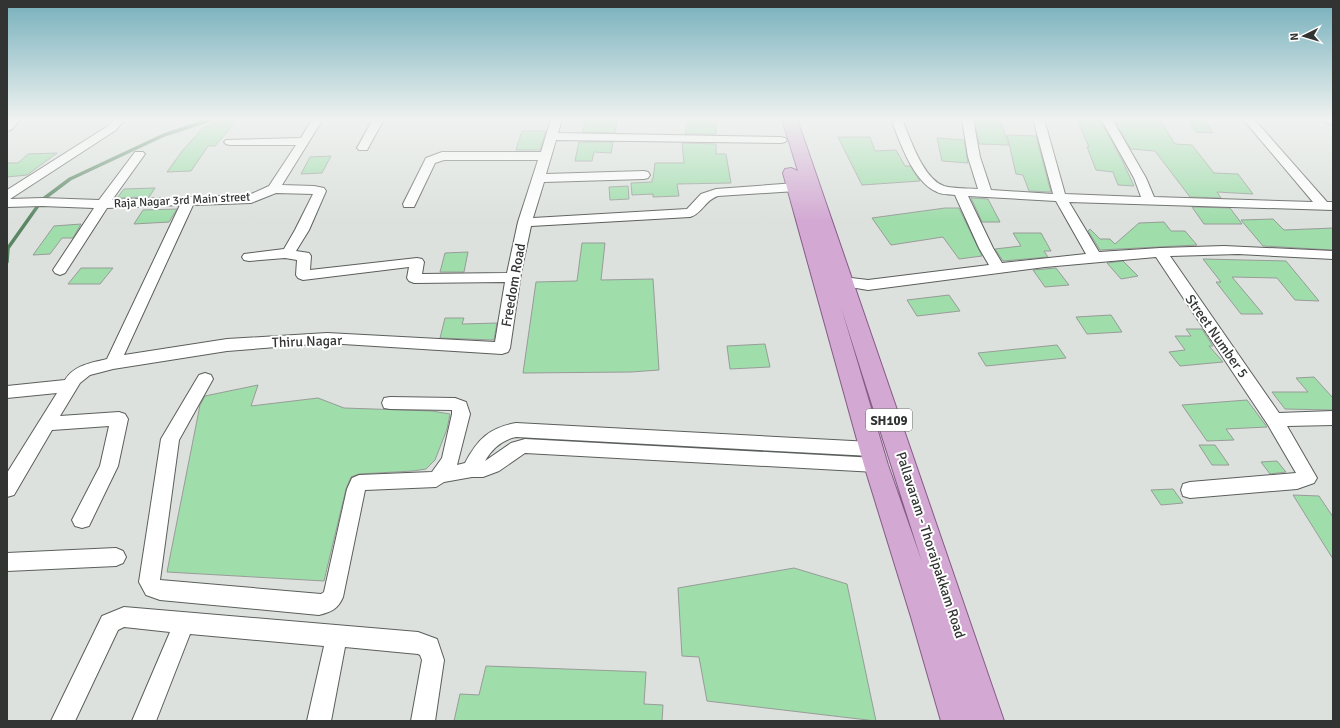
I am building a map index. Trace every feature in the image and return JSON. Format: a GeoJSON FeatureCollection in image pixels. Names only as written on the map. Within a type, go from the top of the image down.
{"type":"FeatureCollection","features":[{"type":"Feature","properties":{"kind":"main road","name":"Pallavaram - Thoraipakkam Road"},"geometry":{"type":"LineString","coordinates":[[788,153],[796,188],[833,271],[874,457],[926,617],[957,721]]}},
{"type":"Feature","properties":{"kind":"main road","name":"Pallavaram - Thoraipakkam Road"},"geometry":{"type":"LineString","coordinates":[[791,153],[833,271],[988,721]]}},
{"type":"Feature","properties":{"kind":"street"},"geometry":{"type":"LineString","coordinates":[[7,196],[73,153]]}},
{"type":"Feature","properties":{"kind":"street"},"geometry":{"type":"LineString","coordinates":[[274,189],[297,153]]}},
{"type":"Feature","properties":{"kind":"street","name":"Freedom Road"},"geometry":{"type":"LineString","coordinates":[[502,348],[525,222],[546,153]]}},
{"type":"Feature","properties":{"kind":"street"},"geometry":{"type":"LineString","coordinates":[[912,153],[921,171],[936,188],[1060,198],[1328,206]]}},
{"type":"Feature","properties":{"kind":"street"},"geometry":{"type":"LineString","coordinates":[[972,153],[979,178],[986,193]]}},
{"type":"Feature","properties":{"kind":"street"},"geometry":{"type":"LineString","coordinates":[[1048,153],[1060,198],[1095,257]]}},
{"type":"Feature","properties":{"kind":"street"},"geometry":{"type":"LineString","coordinates":[[1126,153],[1140,178],[1149,201]]}},
{"type":"Feature","properties":{"kind":"street"},"geometry":{"type":"LineString","coordinates":[[1279,153],[1328,206]]}},
{"type":"Feature","properties":{"kind":"street"},"geometry":{"type":"LineString","coordinates":[[60,270],[103,204],[139,154]]}},
{"type":"Feature","properties":{"kind":"street"},"geometry":{"type":"LineString","coordinates":[[409,204],[430,161],[435,158],[442,156],[545,156]]}},
{"type":"Feature","properties":{"kind":"street"},"geometry":{"type":"LineString","coordinates":[[539,178],[644,175]]}},
{"type":"Feature","properties":{"kind":"street"},"geometry":{"type":"LineString","coordinates":[[525,222],[690,213],[695,211],[706,197],[714,193],[724,191],[796,188]]}},
{"type":"Feature","properties":{"kind":"street"},"geometry":{"type":"LineString","coordinates":[[274,189],[320,190],[320,193],[302,230],[288,253]]}},
{"type":"Feature","properties":{"kind":"street","name":"Raja Nagar 3rd Main street"},"geometry":{"type":"LineString","coordinates":[[7,204],[42,202],[103,204],[250,199],[274,189]]}},
{"type":"Feature","properties":{"kind":"street"},"geometry":{"type":"LineString","coordinates":[[960,191],[986,248],[998,268]]}},
{"type":"Feature","properties":{"kind":"street"},"geometry":{"type":"LineString","coordinates":[[113,363],[189,200]]}},
{"type":"Feature","properties":{"kind":"street"},"geometry":{"type":"LineString","coordinates":[[833,271],[868,285],[1095,257],[1160,252],[1225,250],[1333,255]]}},
{"type":"Feature","properties":{"kind":"street","name":"Street Number 5"},"geometry":{"type":"LineString","coordinates":[[1160,252],[1274,420],[1308,478],[1297,481],[1190,490]]}},
{"type":"Feature","properties":{"kind":"street"},"geometry":{"type":"LineString","coordinates":[[249,258],[288,253],[291,256],[304,256],[303,275],[417,262],[414,278],[514,277]]}},
{"type":"Feature","properties":{"kind":"street","name":"Thiru Nagar"},"geometry":{"type":"LineString","coordinates":[[7,488],[69,386],[74,379],[85,370],[113,363],[227,345],[327,338],[502,348]]}},
{"type":"Feature","properties":{"kind":"street"},"geometry":{"type":"LineString","coordinates":[[205,379],[170,439],[149,582],[153,588],[160,590],[311,605],[327,603],[333,597],[356,489],[359,483],[436,479],[439,476],[472,469],[483,469],[493,466],[517,448],[532,445],[714,457],[874,457]]}},
{"type":"Feature","properties":{"kind":"street"},"geometry":{"type":"LineString","coordinates":[[7,392],[69,386]]}},
{"type":"Feature","properties":{"kind":"street"},"geometry":{"type":"LineString","coordinates":[[390,403],[455,404],[460,408],[461,414],[450,460],[439,476]]}},
{"type":"Feature","properties":{"kind":"street"},"geometry":{"type":"LineString","coordinates":[[1274,420],[1333,418]]}},
{"type":"Feature","properties":{"kind":"street"},"geometry":{"type":"LineString","coordinates":[[46,424],[119,419],[109,466],[82,520]]}},
{"type":"Feature","properties":{"kind":"street"},"geometry":{"type":"LineString","coordinates":[[7,562],[116,557]]}},
{"type":"Feature","properties":{"kind":"street"},"geometry":{"type":"LineString","coordinates":[[63,721],[110,623],[124,616],[184,623],[418,643],[429,647],[433,660],[423,721]]}},
{"type":"Feature","properties":{"kind":"street"},"geometry":{"type":"LineString","coordinates":[[144,721],[184,623]]}},
{"type":"Feature","properties":{"kind":"street"},"geometry":{"type":"LineString","coordinates":[[319,721],[337,635]]}},
{"type":"Feature","properties":{"kind":"building"},"geometry":{"type":"Polygon","coordinates":[[[57,153],[27,175],[7,177],[7,163],[18,163],[28,154],[57,153]]]}},
{"type":"Feature","properties":{"kind":"building"},"geometry":{"type":"Polygon","coordinates":[[[181,153],[203,153],[191,171],[167,172],[181,153]]]}},
{"type":"Feature","properties":{"kind":"building"},"geometry":{"type":"Polygon","coordinates":[[[577,153],[594,153],[592,161],[575,161],[577,153]]]}},
{"type":"Feature","properties":{"kind":"building"},"geometry":{"type":"Polygon","coordinates":[[[683,153],[726,154],[731,183],[677,184],[679,196],[653,197],[653,194],[632,195],[631,183],[652,182],[655,163],[684,163],[683,153]]]}},
{"type":"Feature","properties":{"kind":"building"},"geometry":{"type":"Polygon","coordinates":[[[846,153],[898,153],[905,166],[910,166],[920,181],[862,185],[846,153]]]}},
{"type":"Feature","properties":{"kind":"building"},"geometry":{"type":"Polygon","coordinates":[[[940,153],[966,153],[968,163],[942,161],[940,153]]]}},
{"type":"Feature","properties":{"kind":"building"},"geometry":{"type":"Polygon","coordinates":[[[1011,153],[1041,153],[1051,192],[1029,191],[1023,175],[1016,174],[1011,153]]]}},
{"type":"Feature","properties":{"kind":"building"},"geometry":{"type":"Polygon","coordinates":[[[1089,153],[1118,153],[1134,186],[1118,185],[1113,172],[1096,170],[1089,153]]]}},
{"type":"Feature","properties":{"kind":"building"},"geometry":{"type":"Polygon","coordinates":[[[1157,153],[1198,153],[1214,173],[1238,174],[1253,194],[1217,192],[1221,198],[1190,197],[1157,153]]]}},
{"type":"Feature","properties":{"kind":"building"},"geometry":{"type":"Polygon","coordinates":[[[331,156],[322,173],[301,174],[310,157],[331,156]]]}},
{"type":"Feature","properties":{"kind":"building"},"geometry":{"type":"Polygon","coordinates":[[[628,186],[629,199],[610,200],[609,187],[628,186]]]}},
{"type":"Feature","properties":{"kind":"building"},"geometry":{"type":"Polygon","coordinates":[[[155,188],[149,197],[117,198],[124,189],[155,188]]]}},
{"type":"Feature","properties":{"kind":"building"},"geometry":{"type":"Polygon","coordinates":[[[971,198],[988,199],[1000,222],[982,222],[971,198]]]}},
{"type":"Feature","properties":{"kind":"building"},"geometry":{"type":"Polygon","coordinates":[[[1192,207],[1230,208],[1242,224],[1204,224],[1192,207]]]}},
{"type":"Feature","properties":{"kind":"building"},"geometry":{"type":"Polygon","coordinates":[[[945,208],[959,208],[982,256],[959,259],[943,237],[891,245],[872,218],[945,208]]]}},
{"type":"Feature","properties":{"kind":"building"},"geometry":{"type":"Polygon","coordinates":[[[177,209],[169,222],[134,224],[143,210],[177,209]]]}},
{"type":"Feature","properties":{"kind":"building"},"geometry":{"type":"Polygon","coordinates":[[[1273,219],[1284,230],[1333,228],[1333,250],[1263,246],[1241,220],[1273,219]]]}},
{"type":"Feature","properties":{"kind":"building"},"geometry":{"type":"Polygon","coordinates":[[[1164,222],[1171,231],[1185,231],[1197,245],[1100,250],[1088,231],[1090,229],[1100,239],[1110,239],[1115,244],[1139,223],[1164,222]]]}},
{"type":"Feature","properties":{"kind":"building"},"geometry":{"type":"Polygon","coordinates":[[[81,224],[73,238],[62,238],[50,254],[33,255],[54,226],[81,224]]]}},
{"type":"Feature","properties":{"kind":"building"},"geometry":{"type":"Polygon","coordinates":[[[1013,233],[1041,233],[1051,251],[1044,251],[1048,257],[1003,261],[995,249],[1021,246],[1013,233]]]}},
{"type":"Feature","properties":{"kind":"building"},"geometry":{"type":"Polygon","coordinates":[[[582,243],[605,243],[601,280],[653,279],[659,370],[631,372],[523,373],[536,282],[577,281],[582,243]]]}},
{"type":"Feature","properties":{"kind":"building"},"geometry":{"type":"Polygon","coordinates":[[[468,252],[464,272],[440,272],[445,253],[468,252]]]}},
{"type":"Feature","properties":{"kind":"building"},"geometry":{"type":"Polygon","coordinates":[[[1203,259],[1286,261],[1319,301],[1295,300],[1277,278],[1232,277],[1263,314],[1241,314],[1216,282],[1221,282],[1203,259]]]}},
{"type":"Feature","properties":{"kind":"building"},"geometry":{"type":"Polygon","coordinates":[[[1123,261],[1138,276],[1121,279],[1107,263],[1123,261]]]}},
{"type":"Feature","properties":{"kind":"building"},"geometry":{"type":"Polygon","coordinates":[[[81,268],[113,268],[100,284],[68,284],[81,268]]]}},
{"type":"Feature","properties":{"kind":"building"},"geometry":{"type":"Polygon","coordinates":[[[1056,268],[1069,285],[1045,287],[1033,270],[1056,268]]]}},
{"type":"Feature","properties":{"kind":"building"},"geometry":{"type":"Polygon","coordinates":[[[949,295],[960,311],[917,316],[907,300],[949,295]]]}},
{"type":"Feature","properties":{"kind":"building"},"geometry":{"type":"Polygon","coordinates":[[[1111,315],[1122,332],[1087,334],[1076,317],[1111,315]]]}},
{"type":"Feature","properties":{"kind":"building"},"geometry":{"type":"Polygon","coordinates":[[[445,318],[464,318],[462,324],[497,323],[494,340],[440,338],[445,318]]]}},
{"type":"Feature","properties":{"kind":"building"},"geometry":{"type":"Polygon","coordinates":[[[1186,329],[1202,329],[1213,346],[1209,346],[1223,362],[1180,366],[1169,352],[1185,350],[1175,336],[1191,336],[1186,329]]]}},
{"type":"Feature","properties":{"kind":"building"},"geometry":{"type":"Polygon","coordinates":[[[765,344],[770,367],[730,369],[727,346],[765,344]]]}},
{"type":"Feature","properties":{"kind":"building"},"geometry":{"type":"Polygon","coordinates":[[[1057,345],[1066,358],[986,366],[978,353],[1057,345]]]}},
{"type":"Feature","properties":{"kind":"building"},"geometry":{"type":"Polygon","coordinates":[[[1314,377],[1333,398],[1333,410],[1285,409],[1272,392],[1308,392],[1296,378],[1314,377]]]}},
{"type":"Feature","properties":{"kind":"building"},"geometry":{"type":"Polygon","coordinates":[[[258,385],[251,406],[318,398],[344,408],[432,411],[450,414],[447,429],[435,460],[426,469],[359,474],[351,477],[346,489],[324,581],[167,572],[200,405],[205,396],[258,385]]]}},
{"type":"Feature","properties":{"kind":"building"},"geometry":{"type":"Polygon","coordinates":[[[1247,400],[1267,427],[1226,429],[1234,440],[1207,441],[1182,405],[1247,400]]]}},
{"type":"Feature","properties":{"kind":"building"},"geometry":{"type":"Polygon","coordinates":[[[1199,445],[1215,445],[1229,465],[1212,465],[1199,445]]]}},
{"type":"Feature","properties":{"kind":"building"},"geometry":{"type":"Polygon","coordinates":[[[1277,461],[1286,472],[1270,474],[1261,462],[1277,461]]]}},
{"type":"Feature","properties":{"kind":"building"},"geometry":{"type":"Polygon","coordinates":[[[1173,489],[1183,503],[1161,505],[1151,490],[1173,489]]]}},
{"type":"Feature","properties":{"kind":"building"},"geometry":{"type":"Polygon","coordinates":[[[1293,495],[1319,496],[1333,517],[1333,559],[1293,495]]]}},
{"type":"Feature","properties":{"kind":"building"},"geometry":{"type":"Polygon","coordinates":[[[794,568],[847,584],[876,721],[707,701],[699,657],[682,656],[678,588],[794,568]]]}},
{"type":"Feature","properties":{"kind":"building"},"geometry":{"type":"Polygon","coordinates":[[[486,666],[646,672],[644,704],[663,705],[662,721],[454,721],[460,694],[479,695],[486,666]]]}},
{"type":"Feature","properties":{"kind":"waterway"},"geometry":{"type":"LineString","coordinates":[[7,262],[8,248],[42,200],[70,179],[126,153]]}}]}
